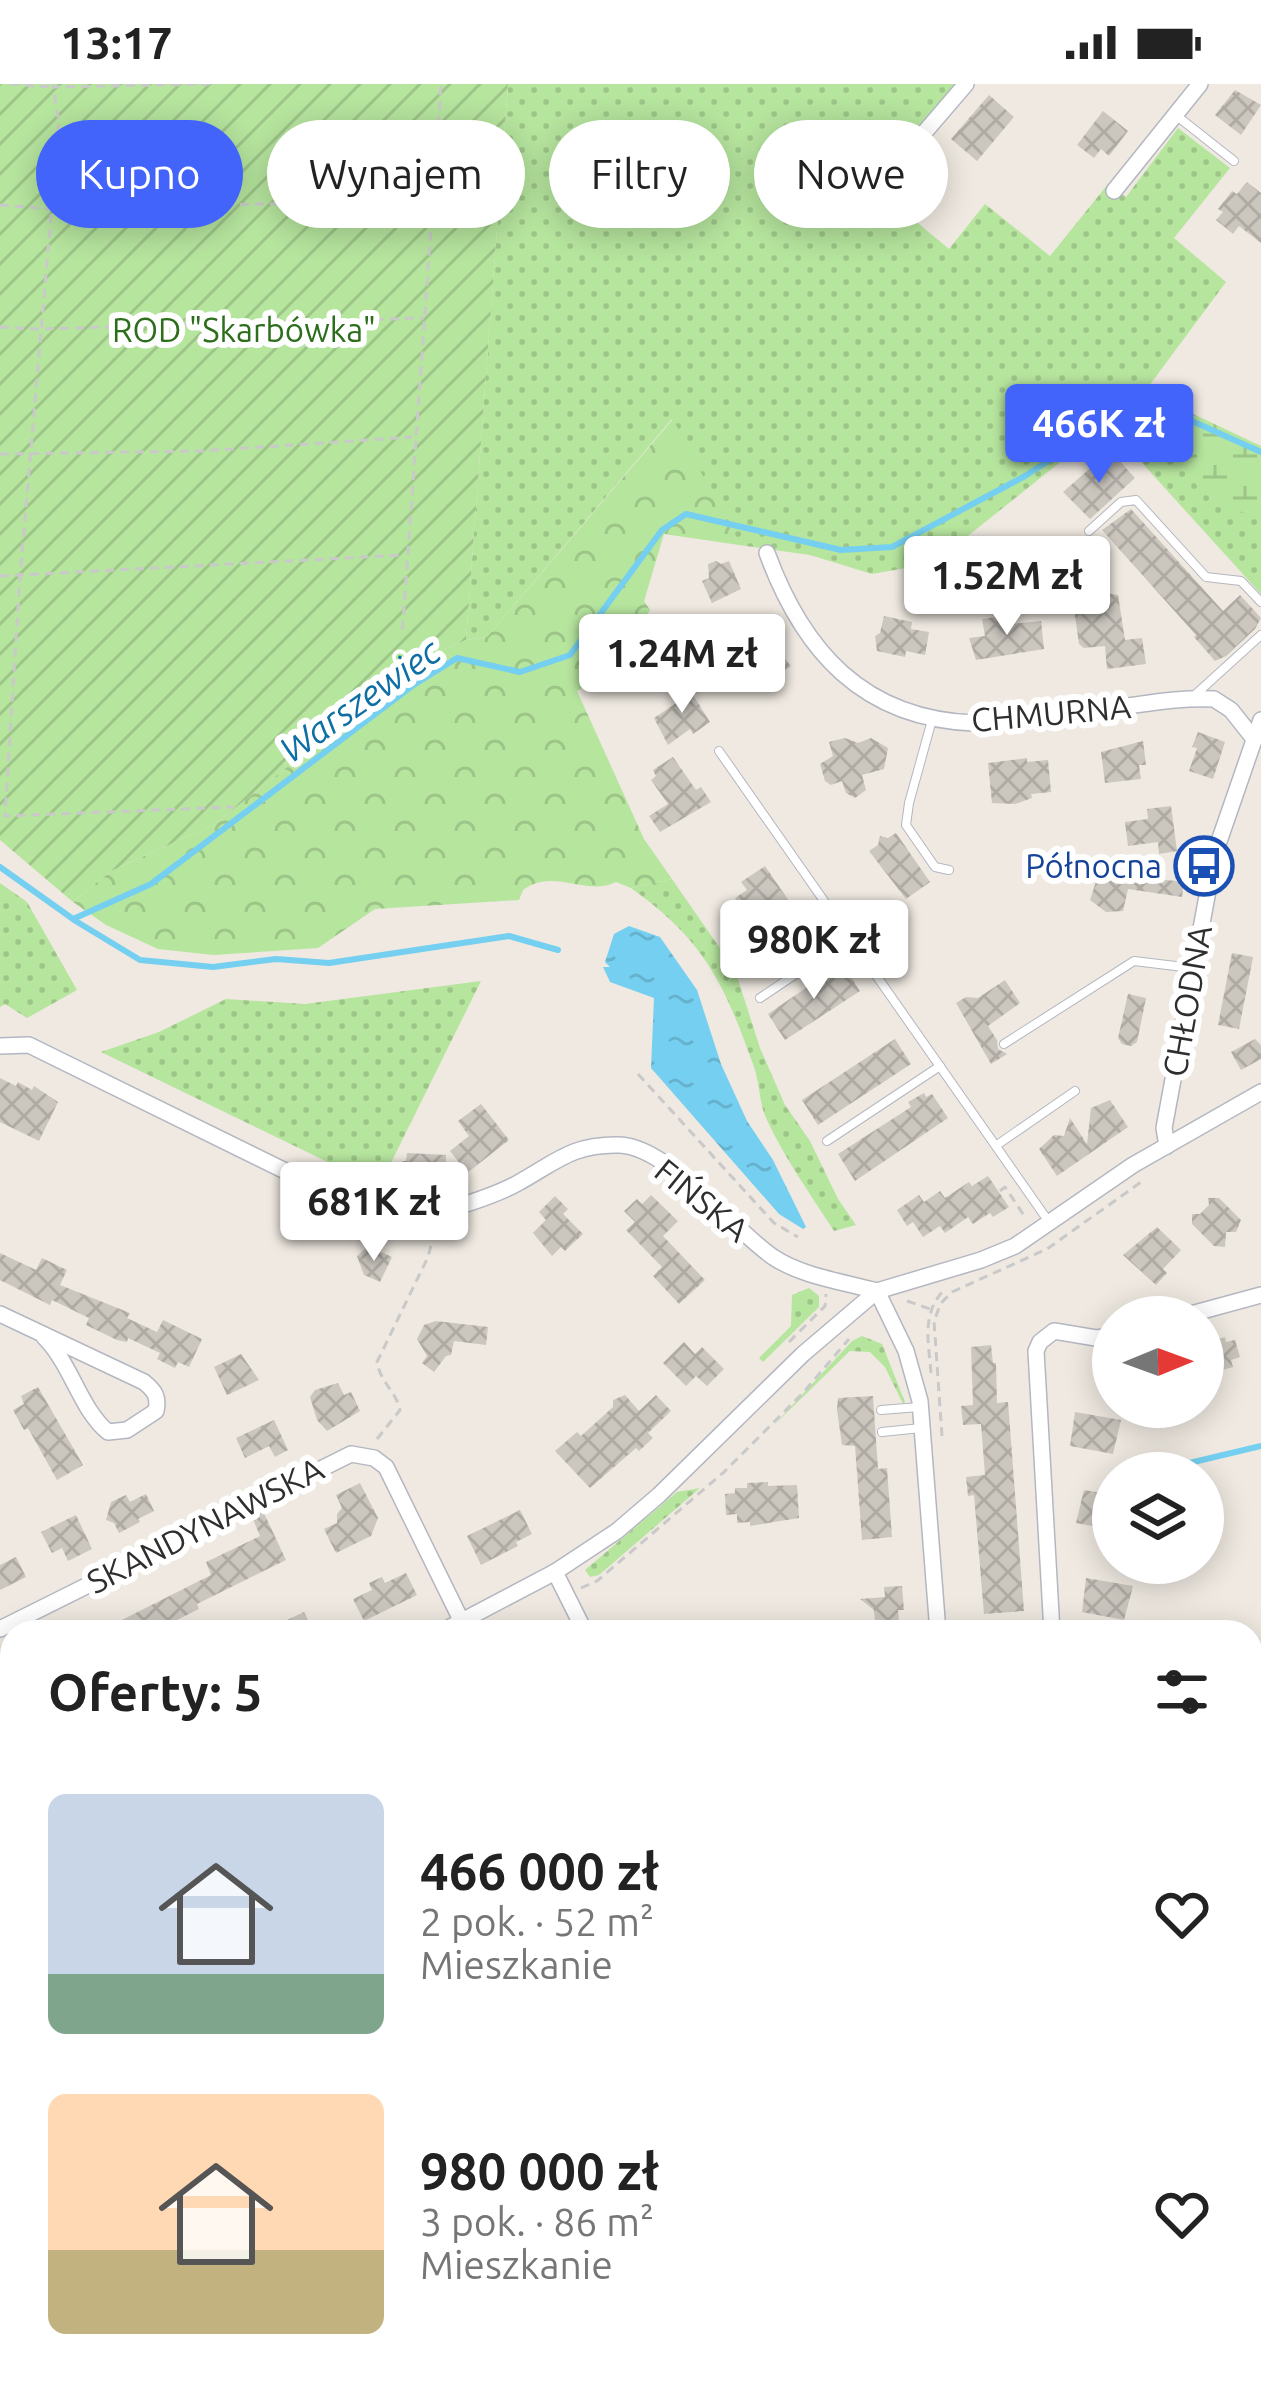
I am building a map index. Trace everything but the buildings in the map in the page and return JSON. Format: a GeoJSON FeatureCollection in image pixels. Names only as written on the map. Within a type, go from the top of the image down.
{"type":"FeatureCollection","features":[{"type":"Feature","properties":{"kind":"street"},"geometry":{"type":"LineString","coordinates":[[935,120],[966,84]]}},
{"type":"Feature","properties":{"kind":"street"},"geometry":{"type":"LineString","coordinates":[[1114,190],[1200,84]]}},
{"type":"Feature","properties":{"kind":"street","name":"CHMURNA"},"geometry":{"type":"LineString","coordinates":[[766,554],[790,612],[848,678],[884,702],[933,718],[985,723],[1191,699]]}},
{"type":"Feature","properties":{"kind":"street"},"geometry":{"type":"LineString","coordinates":[[1191,699],[1224,703],[1254,740]]}},
{"type":"Feature","properties":{"kind":"street","name":"CHŁODNA"},"geometry":{"type":"LineString","coordinates":[[1168,1147],[1164,1128],[1215,853],[1261,720]]}},
{"type":"Feature","properties":{"kind":"street"},"geometry":{"type":"LineString","coordinates":[[0,1046],[29,1046],[93,1074],[387,1221]]}},
{"type":"Feature","properties":{"kind":"street"},"geometry":{"type":"LineString","coordinates":[[466,1620],[555,1572],[644,1509],[802,1354],[877,1291],[981,1260],[1050,1224],[1133,1165],[1261,1092]]}},
{"type":"Feature","properties":{"kind":"street","name":"FIŃSKA"},"geometry":{"type":"LineString","coordinates":[[387,1221],[401,1222],[515,1185],[560,1155],[580,1148],[623,1145],[664,1164],[776,1259],[877,1291]]}},
{"type":"Feature","properties":{"kind":"street"},"geometry":{"type":"LineString","coordinates":[[877,1291],[905,1347],[920,1407],[934,1434],[938,1620]]}},
{"type":"Feature","properties":{"kind":"street"},"geometry":{"type":"LineString","coordinates":[[1224,1305],[1261,1295]]}},
{"type":"Feature","properties":{"kind":"street"},"geometry":{"type":"LineString","coordinates":[[0,1314],[144,1382],[159,1400],[156,1411],[127,1430],[108,1432],[94,1418],[67,1362],[44,1337]]}},
{"type":"Feature","properties":{"kind":"street"},"geometry":{"type":"LineString","coordinates":[[1051,1620],[1036,1352],[1054,1331],[1092,1337]]}},
{"type":"Feature","properties":{"kind":"street","name":"SKANDYNAWSKA"},"geometry":{"type":"LineString","coordinates":[[18,1620],[336,1459],[364,1454],[386,1467],[461,1620]]}},
{"type":"Feature","properties":{"kind":"street"},"geometry":{"type":"LineString","coordinates":[[555,1572],[579,1620]]}},
{"type":"Feature","properties":{"kind":"lane"},"geometry":{"type":"LineString","coordinates":[[1176,115],[1234,161]]}},
{"type":"Feature","properties":{"kind":"lane"},"geometry":{"type":"LineString","coordinates":[[1089,531],[1121,502],[1136,500],[1206,577],[1241,581],[1261,602]]}},
{"type":"Feature","properties":{"kind":"lane"},"geometry":{"type":"LineString","coordinates":[[1191,699],[1261,635]]}},
{"type":"Feature","properties":{"kind":"lane"},"geometry":{"type":"LineString","coordinates":[[933,718],[906,825],[935,866],[949,870]]}},
{"type":"Feature","properties":{"kind":"lane"},"geometry":{"type":"LineString","coordinates":[[719,751],[1050,1224]]}},
{"type":"Feature","properties":{"kind":"lane"},"geometry":{"type":"LineString","coordinates":[[760,998],[851,937]]}},
{"type":"Feature","properties":{"kind":"lane"},"geometry":{"type":"LineString","coordinates":[[1004,1044],[1134,961],[1192,968]]}},
{"type":"Feature","properties":{"kind":"lane"},"geometry":{"type":"LineString","coordinates":[[827,1141],[940,1066]]}},
{"type":"Feature","properties":{"kind":"lane"},"geometry":{"type":"LineString","coordinates":[[997,1145],[1076,1091]]}},
{"type":"Feature","properties":{"kind":"lane"},"geometry":{"type":"LineString","coordinates":[[375,1246],[387,1221]]}},
{"type":"Feature","properties":{"kind":"lane"},"geometry":{"type":"LineString","coordinates":[[881,1410],[920,1407]]}},
{"type":"Feature","properties":{"kind":"lane"},"geometry":{"type":"LineString","coordinates":[[882,1432],[934,1434]]}},
{"type":"Feature","properties":{"kind":"path"},"geometry":{"type":"LineString","coordinates":[[10,84],[210,84]]}},
{"type":"Feature","properties":{"kind":"path"},"geometry":{"type":"LineString","coordinates":[[439,120],[441,84]]}},
{"type":"Feature","properties":{"kind":"path"},"geometry":{"type":"LineString","coordinates":[[52,86],[58,120]]}},
{"type":"Feature","properties":{"kind":"path"},"geometry":{"type":"LineString","coordinates":[[0,205],[36,208]]}},
{"type":"Feature","properties":{"kind":"path"},"geometry":{"type":"LineString","coordinates":[[51,228],[20,577],[5,816],[233,807]]}},
{"type":"Feature","properties":{"kind":"path"},"geometry":{"type":"LineString","coordinates":[[402,636],[431,228]]}},
{"type":"Feature","properties":{"kind":"path"},"geometry":{"type":"LineString","coordinates":[[0,327],[424,318]]}},
{"type":"Feature","properties":{"kind":"path"},"geometry":{"type":"LineString","coordinates":[[0,454],[202,451],[414,436]]}},
{"type":"Feature","properties":{"kind":"path"},"geometry":{"type":"LineString","coordinates":[[0,576],[406,554]]}},
{"type":"Feature","properties":{"kind":"path"},"geometry":{"type":"LineString","coordinates":[[638,1074],[774,1223],[798,1237]]}},
{"type":"Feature","properties":{"kind":"path"},"geometry":{"type":"LineString","coordinates":[[934,1434],[929,1323],[939,1300],[950,1287],[1028,1254],[1142,1178]]}},
{"type":"Feature","properties":{"kind":"path"},"geometry":{"type":"LineString","coordinates":[[1000,1191],[1005,1187],[1029,1223]]}},
{"type":"Feature","properties":{"kind":"path"},"geometry":{"type":"LineString","coordinates":[[364,1454],[400,1410],[379,1376],[377,1362],[428,1256],[440,1211]]}},
{"type":"Feature","properties":{"kind":"path"},"geometry":{"type":"LineString","coordinates":[[925,1291],[939,1300]]}},
{"type":"Feature","properties":{"kind":"path"},"geometry":{"type":"LineString","coordinates":[[789,1342],[825,1305],[826,1293]]}},
{"type":"Feature","properties":{"kind":"path"},"geometry":{"type":"LineString","coordinates":[[825,1305],[830,1310]]}},
{"type":"Feature","properties":{"kind":"path"},"geometry":{"type":"LineString","coordinates":[[576,1589],[597,1581],[713,1482],[802,1394],[852,1336]]}},
{"type":"Feature","properties":{"kind":"green space","name":"ROD \"Skarbówka\""},"geometry":{"type":"Polygon","coordinates":[[[0,84],[508,84],[505,120],[267,120],[267,228],[497,228],[466,640],[405,665],[332,732],[213,825],[111,871],[73,902],[0,840],[0,84]]]}},
{"type":"Feature","properties":{"kind":"green space"},"geometry":{"type":"Polygon","coordinates":[[[508,84],[955,84],[925,120],[754,120],[754,228],[924,228],[949,249],[985,204],[1050,256],[1108,184],[1126,197],[1178,128],[1230,168],[1174,238],[1226,282],[1140,398],[1146,416],[1156,412],[1261,454],[1261,594],[1114,432],[1074,451],[934,563],[872,574],[810,555],[739,545],[672,419],[487,637],[466,640],[497,228],[525,228],[525,120],[505,120],[508,84]]]}},
{"type":"Feature","properties":{"kind":"green space"},"geometry":{"type":"Polygon","coordinates":[[[1191,413],[1261,446],[1261,516],[1222,505],[1188,473],[1168,421],[1191,413]]]}},
{"type":"Feature","properties":{"kind":"green space"},"geometry":{"type":"Polygon","coordinates":[[[673,419],[739,545],[664,534],[644,601],[650,610],[621,667],[577,691],[644,839],[672,879],[631,888],[616,882],[593,886],[546,881],[523,890],[519,900],[375,909],[318,948],[213,955],[158,949],[106,925],[73,902],[111,871],[213,825],[332,732],[405,665],[466,640],[487,637],[673,419]]]}},
{"type":"Feature","properties":{"kind":"green space"},"geometry":{"type":"Polygon","coordinates":[[[672,879],[735,970],[760,1048],[785,1105],[856,1225],[834,1231],[764,1114],[743,1037],[709,966],[677,927],[631,888],[672,879]]]}},
{"type":"Feature","properties":{"kind":"green space"},"geometry":{"type":"Polygon","coordinates":[[[0,883],[27,902],[77,990],[27,1018],[5,1004],[0,1007],[0,883]]]}},
{"type":"Feature","properties":{"kind":"green space"},"geometry":{"type":"Polygon","coordinates":[[[481,981],[379,1187],[101,1052],[159,1032],[226,999],[305,1004],[481,981]]]}},
{"type":"Feature","properties":{"kind":"green space"},"geometry":{"type":"Polygon","coordinates":[[[809,1288],[819,1296],[819,1307],[763,1362],[759,1358],[791,1326],[792,1295],[809,1288]]]}},
{"type":"Feature","properties":{"kind":"green space"},"geometry":{"type":"Polygon","coordinates":[[[862,1336],[882,1344],[905,1402],[885,1367],[870,1352],[850,1351],[774,1425],[852,1341],[862,1336]]]}},
{"type":"Feature","properties":{"kind":"green space"},"geometry":{"type":"Polygon","coordinates":[[[700,1488],[599,1575],[590,1577],[585,1570],[677,1492],[700,1488]]]}},
{"type":"Feature","properties":{"kind":"water"},"geometry":{"type":"Polygon","coordinates":[[[629,926],[660,937],[697,990],[721,1064],[747,1121],[773,1160],[803,1229],[779,1214],[651,1068],[654,998],[610,982],[603,967],[610,967],[605,962],[614,934],[629,926]]]}},
{"type":"Feature","properties":{"kind":"waterway","name":"Warszewiec"},"geometry":{"type":"LineString","coordinates":[[0,867],[73,919],[151,884],[412,686],[457,658],[520,672],[570,655],[662,530],[686,514],[841,550],[892,547],[1140,408],[1165,409],[1261,452]]}},
{"type":"Feature","properties":{"kind":"waterway"},"geometry":{"type":"LineString","coordinates":[[74,920],[140,960],[213,967],[276,959],[329,963],[509,936],[558,950]]}},
{"type":"Feature","properties":{"kind":"waterway"},"geometry":{"type":"LineString","coordinates":[[1224,1455],[1261,1446]]}},
{"type":"Feature","properties":{"kind":"place","name":"Północna"},"geometry":{"type":"Point","coordinates":[1204,866]}}]}
